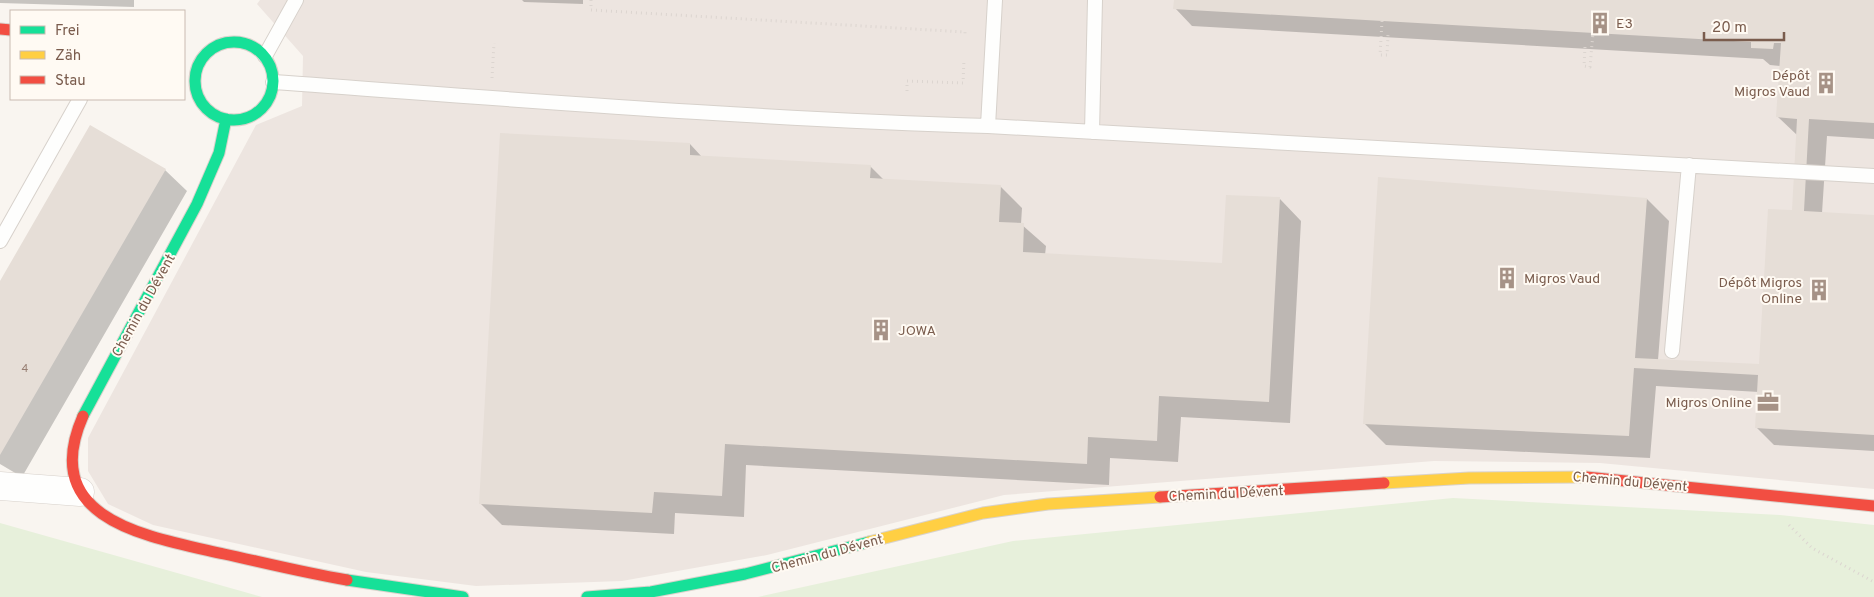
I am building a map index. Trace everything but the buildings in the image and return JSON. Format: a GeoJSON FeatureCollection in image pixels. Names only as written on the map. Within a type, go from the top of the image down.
{"type":"FeatureCollection","features":[{"type":"Feature","properties":{"kind":"street"},"geometry":{"type":"LineString","coordinates":[[229,42],[248,45],[265,56],[271,68],[273,82],[270,95],[263,107],[246,117],[226,119],[215,114],[200,98],[196,88],[195,63],[216,46],[229,42]]}},
{"type":"Feature","properties":{"kind":"street","name":"Chemin du Dévent"},"geometry":{"type":"LineString","coordinates":[[226,119],[219,154],[197,204],[82,417],[72,447],[71,461],[80,492],[107,519],[148,536],[320,577],[406,591],[463,597]]}},
{"type":"Feature","properties":{"kind":"street","name":"Chemin du Dévent"},"geometry":{"type":"LineString","coordinates":[[587,597],[651,592],[705,583],[983,513],[1048,504],[1469,478],[1598,476],[1874,506]]}},
{"type":"Feature","properties":{"kind":"street"},"geometry":{"type":"LineString","coordinates":[[0,486],[80,492]]}},
{"type":"Feature","properties":{"kind":"lane"},"geometry":{"type":"LineString","coordinates":[[265,56],[296,0]]}},
{"type":"Feature","properties":{"kind":"lane"},"geometry":{"type":"LineString","coordinates":[[988,126],[995,0]]}},
{"type":"Feature","properties":{"kind":"lane"},"geometry":{"type":"LineString","coordinates":[[1092,132],[1094,0]]}},
{"type":"Feature","properties":{"kind":"lane"},"geometry":{"type":"LineString","coordinates":[[273,82],[491,99],[894,123],[988,126],[1874,176]]}},
{"type":"Feature","properties":{"kind":"lane"},"geometry":{"type":"LineString","coordinates":[[0,241],[79,100]]}},
{"type":"Feature","properties":{"kind":"lane"},"geometry":{"type":"LineString","coordinates":[[1672,351],[1689,165]]}},
{"type":"Feature","properties":{"kind":"path"},"geometry":{"type":"LineString","coordinates":[[591,0],[591,10],[965,32],[965,34]]}},
{"type":"Feature","properties":{"kind":"path"},"geometry":{"type":"LineString","coordinates":[[1382,21],[1380,55],[1386,55],[1388,35]]}},
{"type":"Feature","properties":{"kind":"path"},"geometry":{"type":"LineString","coordinates":[[1585,47],[1584,66],[1590,67],[1593,33]]}},
{"type":"Feature","properties":{"kind":"path"},"geometry":{"type":"LineString","coordinates":[[492,83],[494,43]]}},
{"type":"Feature","properties":{"kind":"path"},"geometry":{"type":"LineString","coordinates":[[907,90],[907,81],[963,83],[964,59]]}},
{"type":"Feature","properties":{"kind":"path"},"geometry":{"type":"LineString","coordinates":[[1771,495],[1780,515],[1812,548],[1874,582]]}},
{"type":"Feature","properties":{"kind":"shaded area"},"geometry":{"type":"Polygon","coordinates":[[[260,0],[1874,0],[1874,489],[1600,463],[1434,461],[1004,495],[767,555],[622,581],[476,586],[366,572],[153,525],[108,504],[88,471],[88,438],[256,125],[302,106],[303,56],[257,4],[260,0]]]}},
{"type":"Feature","properties":{"kind":"green space"},"geometry":{"type":"Polygon","coordinates":[[[1453,498],[1780,515],[1874,525],[1874,597],[758,597],[1013,541],[1453,498]]]}},
{"type":"Feature","properties":{"kind":"green space"},"geometry":{"type":"Polygon","coordinates":[[[0,523],[262,597],[0,597],[0,523]]]}},
{"type":"Feature","properties":{"kind":"traffic: fast"},"geometry":{"type":"LineString","coordinates":[[234,42],[249,45],[261,54],[270,66],[273,81],[270,96],[261,108],[249,117],[234,120],[219,117],[207,108],[198,96],[195,81],[198,66],[207,54],[219,45],[234,42]]}},
{"type":"Feature","properties":{"kind":"traffic: fast"},"geometry":{"type":"LineString","coordinates":[[83,416],[197,204],[219,153],[226,119]]}},
{"type":"Feature","properties":{"kind":"traffic: fast"},"geometry":{"type":"LineString","coordinates":[[587,597],[651,592],[745,574],[869,542]]}},
{"type":"Feature","properties":{"kind":"traffic: fast"},"geometry":{"type":"LineString","coordinates":[[347,580],[463,597]]}},
{"type":"Feature","properties":{"kind":"traffic: slow"},"geometry":{"type":"LineString","coordinates":[[1384,483],[1469,478],[1586,477]]}},
{"type":"Feature","properties":{"kind":"traffic: slow"},"geometry":{"type":"LineString","coordinates":[[869,542],[983,513],[1048,504],[1160,497]]}},
{"type":"Feature","properties":{"kind":"traffic: jam"},"geometry":{"type":"LineString","coordinates":[[0,29],[10,30]]}},
{"type":"Feature","properties":{"kind":"traffic: jam"},"geometry":{"type":"LineString","coordinates":[[83,416],[73,451],[75,479],[88,501],[109,518],[135,531],[164,540],[285,568],[347,580]]}},
{"type":"Feature","properties":{"kind":"traffic: jam"},"geometry":{"type":"LineString","coordinates":[[1586,477],[1874,506]]}},
{"type":"Feature","properties":{"kind":"traffic: jam"},"geometry":{"type":"LineString","coordinates":[[1160,497],[1384,483]]}},
{"type":"Feature","properties":{"kind":"place","name":"E3"},"geometry":{"type":"Point","coordinates":[1600,23]}},
{"type":"Feature","properties":{"kind":"place","name":"Dépôt Migros Vaud"},"geometry":{"type":"Point","coordinates":[1826,83]}},
{"type":"Feature","properties":{"kind":"place","name":"Migros Vaud"},"geometry":{"type":"Point","coordinates":[1507,278]}},
{"type":"Feature","properties":{"kind":"place","name":"Dépôt Migros Online"},"geometry":{"type":"Point","coordinates":[1819,290]}},
{"type":"Feature","properties":{"kind":"place","name":"JOWA"},"geometry":{"type":"Point","coordinates":[881,330]}},
{"type":"Feature","properties":{"kind":"place","name":"Migros Online"},"geometry":{"type":"Point","coordinates":[1768,402]}}]}
